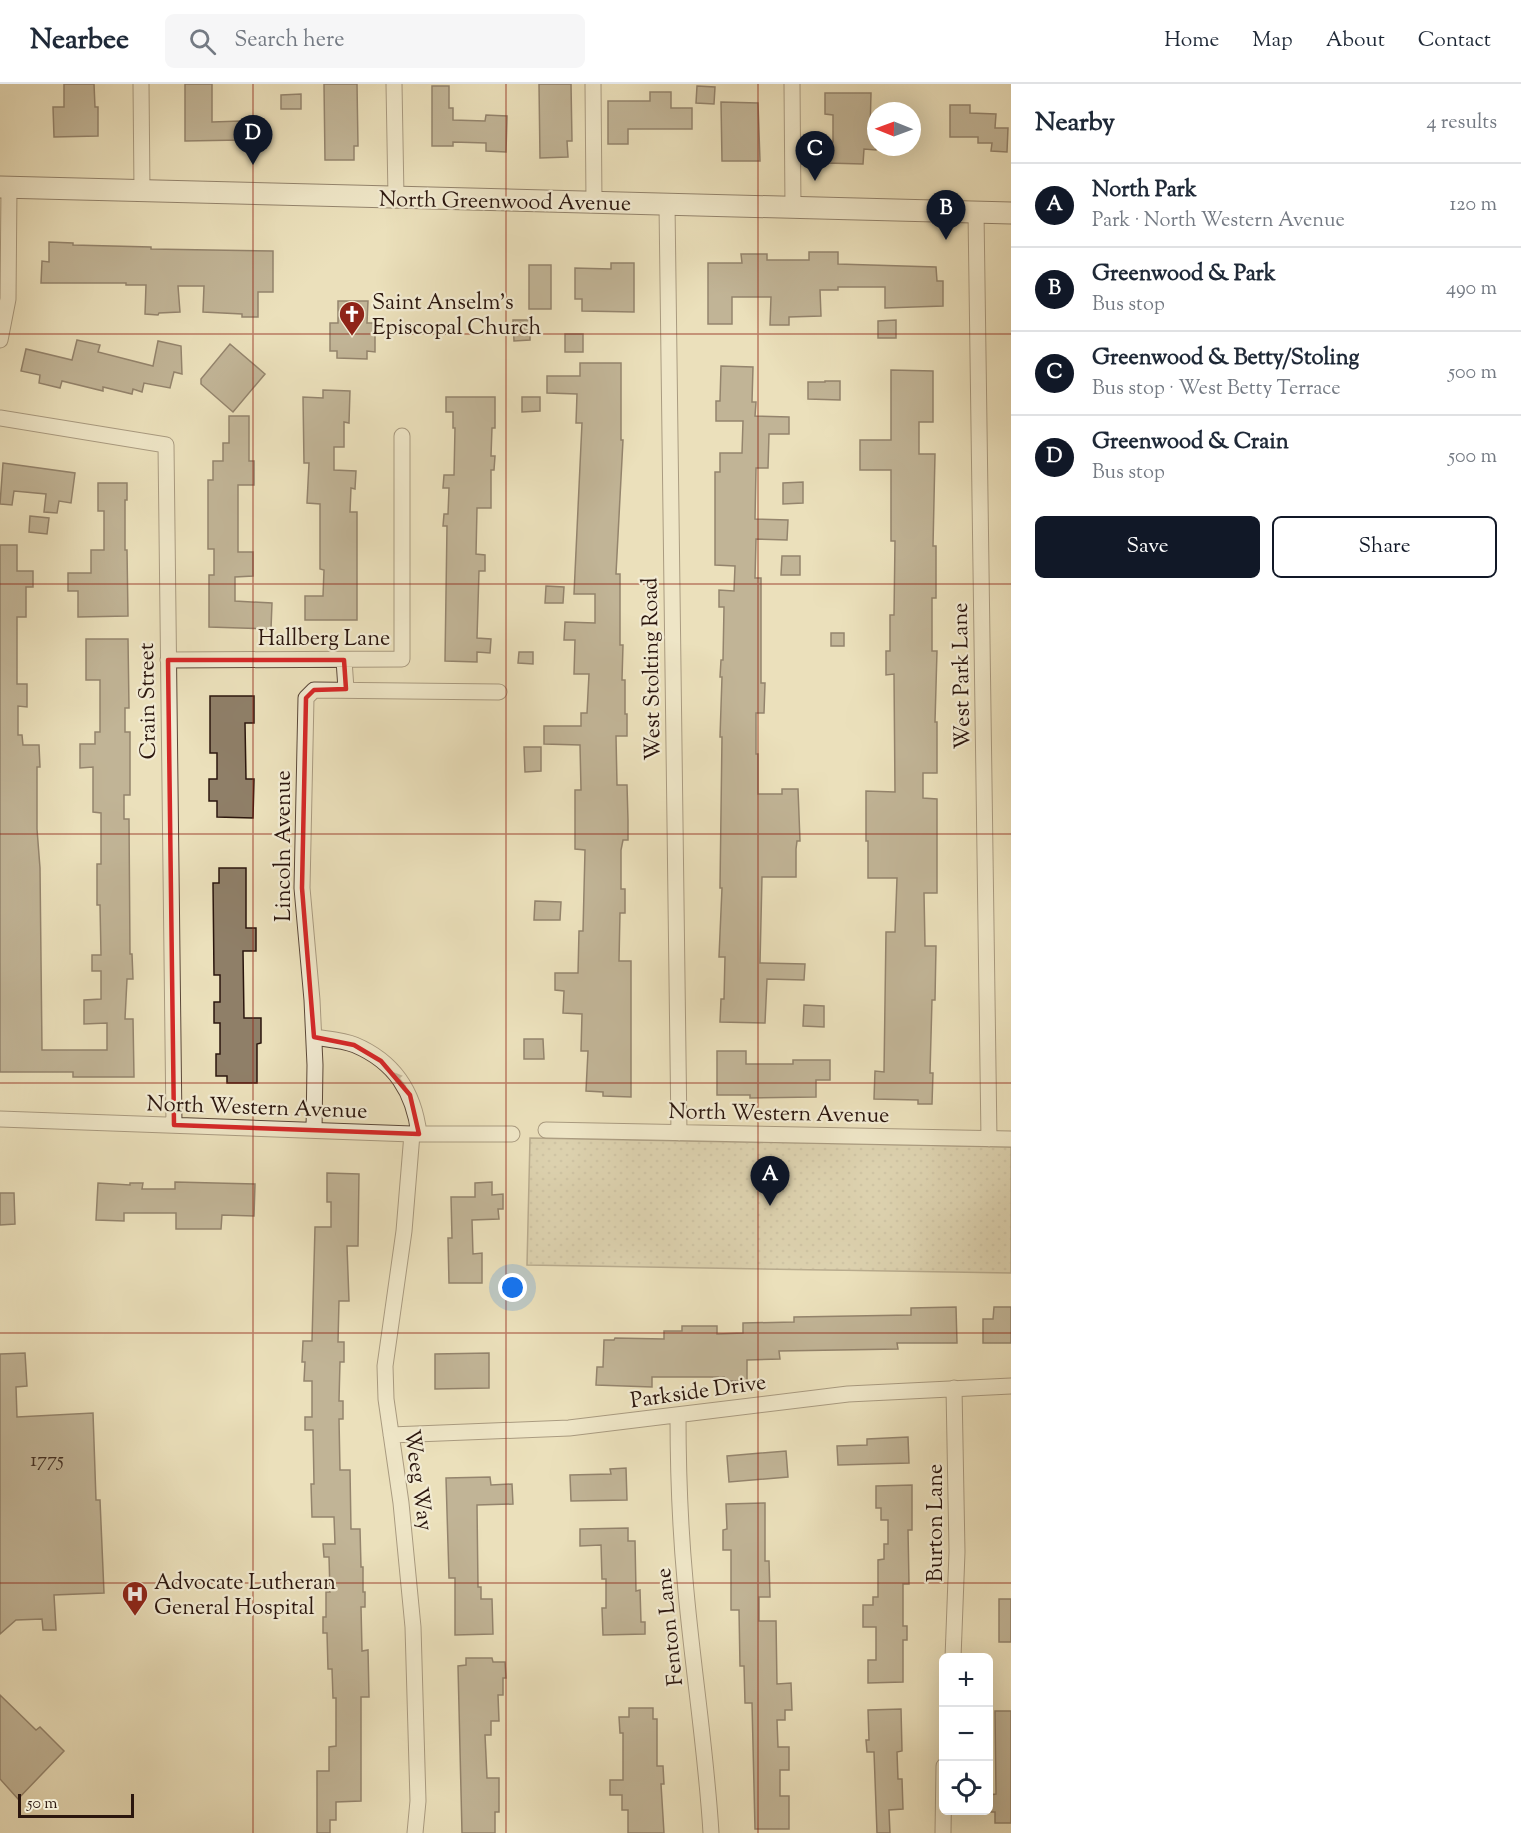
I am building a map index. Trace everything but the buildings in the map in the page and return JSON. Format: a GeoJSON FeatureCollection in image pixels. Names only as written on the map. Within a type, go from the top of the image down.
{"type":"FeatureCollection","features":[{"type":"Feature","properties":{"kind":"main road","name":"North Greenwood Avenue"},"geometry":{"type":"LineString","coordinates":[[4,188],[1011,213]]}},
{"type":"Feature","properties":{"kind":"street"},"geometry":{"type":"LineString","coordinates":[[141,84],[142,191]]}},
{"type":"Feature","properties":{"kind":"street"},"geometry":{"type":"LineString","coordinates":[[394,84],[396,197]]}},
{"type":"Feature","properties":{"kind":"street"},"geometry":{"type":"LineString","coordinates":[[593,84],[594,202]]}},
{"type":"Feature","properties":{"kind":"street"},"geometry":{"type":"LineString","coordinates":[[792,84],[793,207]]}},
{"type":"Feature","properties":{"kind":"street"},"geometry":{"type":"LineString","coordinates":[[0,340],[8,299],[4,188]]}},
{"type":"Feature","properties":{"kind":"street","name":"West Stolting Road"},"geometry":{"type":"LineString","coordinates":[[667,204],[679,1133]]}},
{"type":"Feature","properties":{"kind":"street","name":"West Park Lane"},"geometry":{"type":"LineString","coordinates":[[976,212],[989,1139]]}},
{"type":"Feature","properties":{"kind":"street","name":"Crain Street"},"geometry":{"type":"LineString","coordinates":[[0,418],[166,445],[174,1125]]}},
{"type":"Feature","properties":{"kind":"street","name":"Hallberg Lane"},"geometry":{"type":"LineString","coordinates":[[168,660],[402,659],[402,436]]}},
{"type":"Feature","properties":{"kind":"street"},"geometry":{"type":"LineString","coordinates":[[344,660],[346,689]]}},
{"type":"Feature","properties":{"kind":"street","name":"Lincoln Avenue"},"geometry":{"type":"LineString","coordinates":[[314,1130],[314,1037],[302,888],[306,698],[314,690],[346,689],[499,692]]}},
{"type":"Feature","properties":{"kind":"street"},"geometry":{"type":"LineString","coordinates":[[314,1037],[354,1045],[381,1061],[400,1078],[410,1095],[415,1134]]}},
{"type":"Feature","properties":{"kind":"street","name":"North Western Avenue"},"geometry":{"type":"LineString","coordinates":[[0,1119],[415,1134],[512,1134]]}},
{"type":"Feature","properties":{"kind":"street","name":"North Western Avenue"},"geometry":{"type":"LineString","coordinates":[[546,1130],[1011,1139]]}},
{"type":"Feature","properties":{"kind":"street","name":"Weeg Way"},"geometry":{"type":"LineString","coordinates":[[415,1134],[385,1366],[413,1627],[418,1801],[415,1833]]}},
{"type":"Feature","properties":{"kind":"street","name":"Parkside Drive"},"geometry":{"type":"LineString","coordinates":[[391,1435],[569,1428],[848,1394],[1011,1386]]}},
{"type":"Feature","properties":{"kind":"street","name":"Burton Lane"},"geometry":{"type":"LineString","coordinates":[[953,1653],[957,1552],[954,1389]]}},
{"type":"Feature","properties":{"kind":"street","name":"Fenton Lane"},"geometry":{"type":"LineString","coordinates":[[678,1416],[678,1468],[685,1580],[705,1750],[711,1833]]}},
{"type":"Feature","properties":{"kind":"street"},"geometry":{"type":"LineString","coordinates":[[943,1815],[943,1833]]}},
{"type":"Feature","properties":{"kind":"highlighted area"},"geometry":{"type":"Polygon","coordinates":[[[168,660],[344,660],[346,689],[314,690],[306,698],[302,888],[314,1037],[354,1045],[381,1061],[410,1095],[419,1134],[174,1125],[168,660]]]}},
{"type":"Feature","properties":{"kind":"shaded area"},"geometry":{"type":"Polygon","coordinates":[[[530,1138],[1011,1147],[1011,1273],[527,1265],[530,1138]]]}},
{"type":"Feature","properties":{"kind":"place","name":"Greenwood & Crain"},"geometry":{"type":"Point","coordinates":[253,165]}},
{"type":"Feature","properties":{"kind":"place","name":"Greenwood & Betty/Stoling"},"geometry":{"type":"Point","coordinates":[815,181]}},
{"type":"Feature","properties":{"kind":"place","name":"Greenwood & Park"},"geometry":{"type":"Point","coordinates":[946,240]}},
{"type":"Feature","properties":{"kind":"place","name":"Saint Anselm's Episcopal Church"},"geometry":{"type":"Point","coordinates":[352,337]}},
{"type":"Feature","properties":{"kind":"place","name":"North Park"},"geometry":{"type":"Point","coordinates":[770,1206]}},
{"type":"Feature","properties":{"kind":"place","name":"Advocate Lutheran General Hospital"},"geometry":{"type":"Point","coordinates":[135,1617]}}]}
